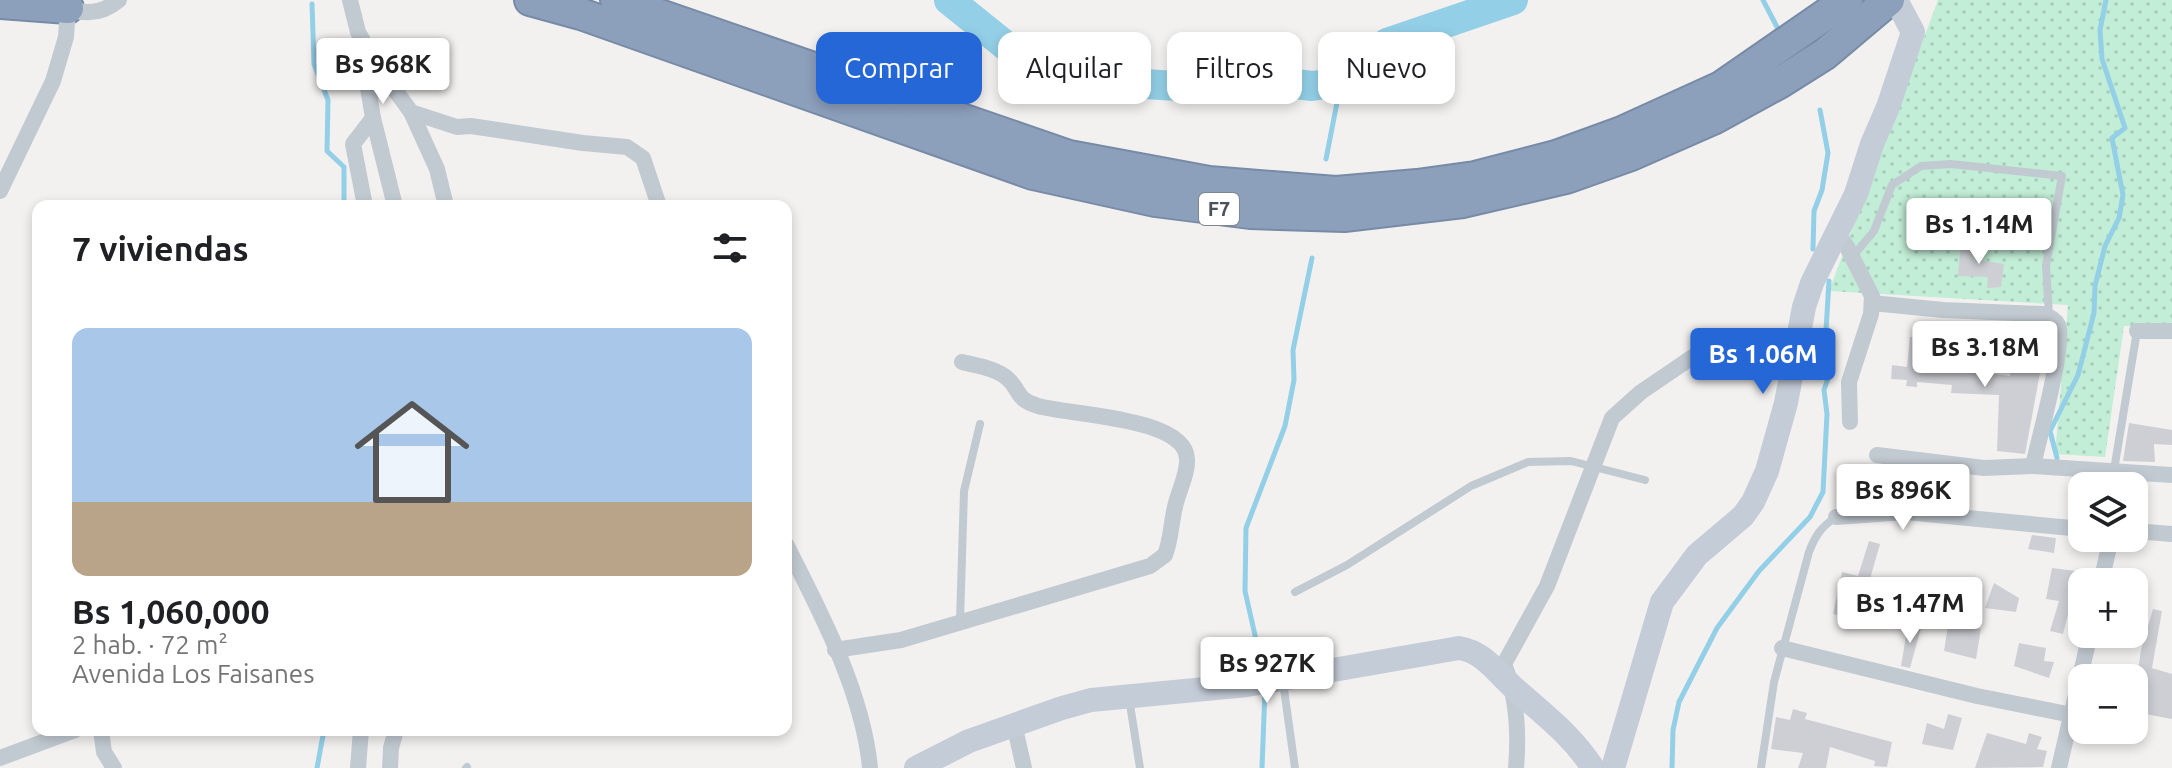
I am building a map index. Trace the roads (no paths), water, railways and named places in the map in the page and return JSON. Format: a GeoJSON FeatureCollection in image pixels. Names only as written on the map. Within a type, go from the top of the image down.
{"type":"FeatureCollection","features":[{"type":"Feature","properties":{"kind":"highway"},"geometry":{"type":"LineString","coordinates":[[0,3],[10,0]]}},
{"type":"Feature","properties":{"kind":"highway","name":"F7"},"geometry":{"type":"LineString","coordinates":[[530,0],[581,14],[1033,174],[1155,201],[1250,213],[1344,216],[1463,202],[1566,178],[1631,155],[1713,119],[1779,83],[1825,54],[1889,0]]}},
{"type":"Feature","properties":{"kind":"highway","name":"F7"},"geometry":{"type":"LineString","coordinates":[[616,0],[1069,156],[1209,182],[1336,192],[1475,177],[1556,156],[1622,132],[1721,87],[1836,4]]}},
{"type":"Feature","properties":{"kind":"highway"},"geometry":{"type":"LineString","coordinates":[[0,3],[62,4]]}},
{"type":"Feature","properties":{"kind":"street"},"geometry":{"type":"LineString","coordinates":[[62,4],[82,13],[96,13],[110,8],[119,0]]}},
{"type":"Feature","properties":{"kind":"street"},"geometry":{"type":"LineString","coordinates":[[350,0],[373,118],[394,200]]}},
{"type":"Feature","properties":{"kind":"street"},"geometry":{"type":"LineString","coordinates":[[1613,768],[1662,602],[1697,555],[1743,516],[1767,471],[1786,403],[1804,307],[1812,283],[1856,194],[1913,32],[1896,0]]}},
{"type":"Feature","properties":{"kind":"street"},"geometry":{"type":"LineString","coordinates":[[0,191],[53,81],[66,37],[62,4]]}},
{"type":"Feature","properties":{"kind":"street"},"geometry":{"type":"LineString","coordinates":[[358,32],[376,64],[411,112],[437,169],[445,200]]}},
{"type":"Feature","properties":{"kind":"street"},"geometry":{"type":"LineString","coordinates":[[411,112],[457,127],[471,126],[627,147],[643,158],[657,200]]}},
{"type":"Feature","properties":{"kind":"street"},"geometry":{"type":"LineString","coordinates":[[364,200],[353,144],[373,118]]}},
{"type":"Feature","properties":{"kind":"street"},"geometry":{"type":"LineString","coordinates":[[1837,233],[1853,256],[1872,296],[1871,314],[1849,382],[1850,422]]}},
{"type":"Feature","properties":{"kind":"street"},"geometry":{"type":"LineString","coordinates":[[1872,303],[2049,316],[2057,324],[2058,352],[2033,466]]}},
{"type":"Feature","properties":{"kind":"street"},"geometry":{"type":"LineString","coordinates":[[2137,331],[2172,331]]}},
{"type":"Feature","properties":{"kind":"street"},"geometry":{"type":"LineString","coordinates":[[1516,768],[1518,747],[1514,687],[1504,664],[1547,586],[1612,418],[1641,392],[1694,356]]}},
{"type":"Feature","properties":{"kind":"street"},"geometry":{"type":"LineString","coordinates":[[835,650],[901,640],[960,623],[1159,561],[1168,548],[1174,509],[1188,461],[1181,444],[1166,433],[1134,422],[1057,410],[1028,402],[1018,397],[1007,378],[962,362]]}},
{"type":"Feature","properties":{"kind":"street"},"geometry":{"type":"LineString","coordinates":[[1877,455],[1984,468],[2033,466],[2172,475]]}},
{"type":"Feature","properties":{"kind":"street"},"geometry":{"type":"LineString","coordinates":[[1836,517],[1906,512],[2068,528]]}},
{"type":"Feature","properties":{"kind":"street"},"geometry":{"type":"LineString","coordinates":[[2148,532],[2172,534]]}},
{"type":"Feature","properties":{"kind":"street"},"geometry":{"type":"LineString","coordinates":[[792,556],[815,600],[835,650],[865,735],[870,768]]}},
{"type":"Feature","properties":{"kind":"street"},"geometry":{"type":"LineString","coordinates":[[916,768],[969,741],[1062,708],[1129,695],[1247,685],[1459,648],[1479,655],[1561,726],[1593,768]]}},
{"type":"Feature","properties":{"kind":"street"},"geometry":{"type":"LineString","coordinates":[[1782,648],[1977,696],[2068,714]]}},
{"type":"Feature","properties":{"kind":"street"},"geometry":{"type":"LineString","coordinates":[[1014,724],[1024,768]]}},
{"type":"Feature","properties":{"kind":"street"},"geometry":{"type":"LineString","coordinates":[[2059,768],[2068,731]]}},
{"type":"Feature","properties":{"kind":"street"},"geometry":{"type":"LineString","coordinates":[[0,758],[59,736]]}},
{"type":"Feature","properties":{"kind":"street"},"geometry":{"type":"LineString","coordinates":[[102,736],[104,752],[114,768]]}},
{"type":"Feature","properties":{"kind":"street"},"geometry":{"type":"LineString","coordinates":[[358,768],[361,736]]}},
{"type":"Feature","properties":{"kind":"street"},"geometry":{"type":"LineString","coordinates":[[390,768],[394,736]]}},
{"type":"Feature","properties":{"kind":"lane"},"geometry":{"type":"LineString","coordinates":[[1853,256],[1874,231],[1892,185],[1921,166],[1951,164],[2062,176],[2046,265],[2049,316]]}},
{"type":"Feature","properties":{"kind":"lane"},"geometry":{"type":"LineString","coordinates":[[2114,470],[2137,331]]}},
{"type":"Feature","properties":{"kind":"lane"},"geometry":{"type":"LineString","coordinates":[[960,623],[964,491],[980,424]]}},
{"type":"Feature","properties":{"kind":"lane"},"geometry":{"type":"LineString","coordinates":[[1295,592],[1347,565],[1471,486],[1528,462],[1571,461],[1645,480]]}},
{"type":"Feature","properties":{"kind":"lane"},"geometry":{"type":"LineString","coordinates":[[1761,768],[1782,648],[1815,536],[1836,517]]}},
{"type":"Feature","properties":{"kind":"lane"},"geometry":{"type":"LineString","coordinates":[[1282,678],[1295,768]]}},
{"type":"Feature","properties":{"kind":"lane"},"geometry":{"type":"LineString","coordinates":[[1129,695],[1140,768]]}},
{"type":"Feature","properties":{"kind":"waterway"},"geometry":{"type":"LineString","coordinates":[[949,0],[1025,61],[1074,80],[1178,86],[1253,86],[1279,82],[1312,86],[1341,82],[1372,65],[1387,43],[1513,0]]}},
{"type":"Feature","properties":{"kind":"waterway"},"geometry":{"type":"LineString","coordinates":[[1763,0],[1777,27]]}},
{"type":"Feature","properties":{"kind":"waterway"},"geometry":{"type":"LineString","coordinates":[[2057,458],[2050,431],[2078,375],[2094,313],[2095,286],[2105,246],[2119,218],[2123,195],[2112,138],[2125,128],[2102,59],[2100,30],[2106,0]]}},
{"type":"Feature","properties":{"kind":"waterway"},"geometry":{"type":"LineString","coordinates":[[312,4],[314,64],[328,100],[327,151],[344,167],[344,200]]}},
{"type":"Feature","properties":{"kind":"waterway"},"geometry":{"type":"LineString","coordinates":[[1326,159],[1337,104]]}},
{"type":"Feature","properties":{"kind":"waterway"},"geometry":{"type":"LineString","coordinates":[[1813,249],[1814,211],[1822,190],[1828,153],[1820,110]]}},
{"type":"Feature","properties":{"kind":"waterway"},"geometry":{"type":"LineString","coordinates":[[1264,675],[1245,591],[1246,528],[1285,426],[1294,380],[1293,350],[1312,258]]}},
{"type":"Feature","properties":{"kind":"waterway"},"geometry":{"type":"LineString","coordinates":[[1672,768],[1673,730],[1679,702],[1717,628],[1759,571],[1810,517],[1823,492],[1827,414],[1824,390],[1832,367],[1825,347],[1829,281]]}},
{"type":"Feature","properties":{"kind":"waterway"},"geometry":{"type":"LineString","coordinates":[[1262,768],[1265,689]]}},
{"type":"Feature","properties":{"kind":"waterway"},"geometry":{"type":"LineString","coordinates":[[317,768],[323,736]]}}]}
